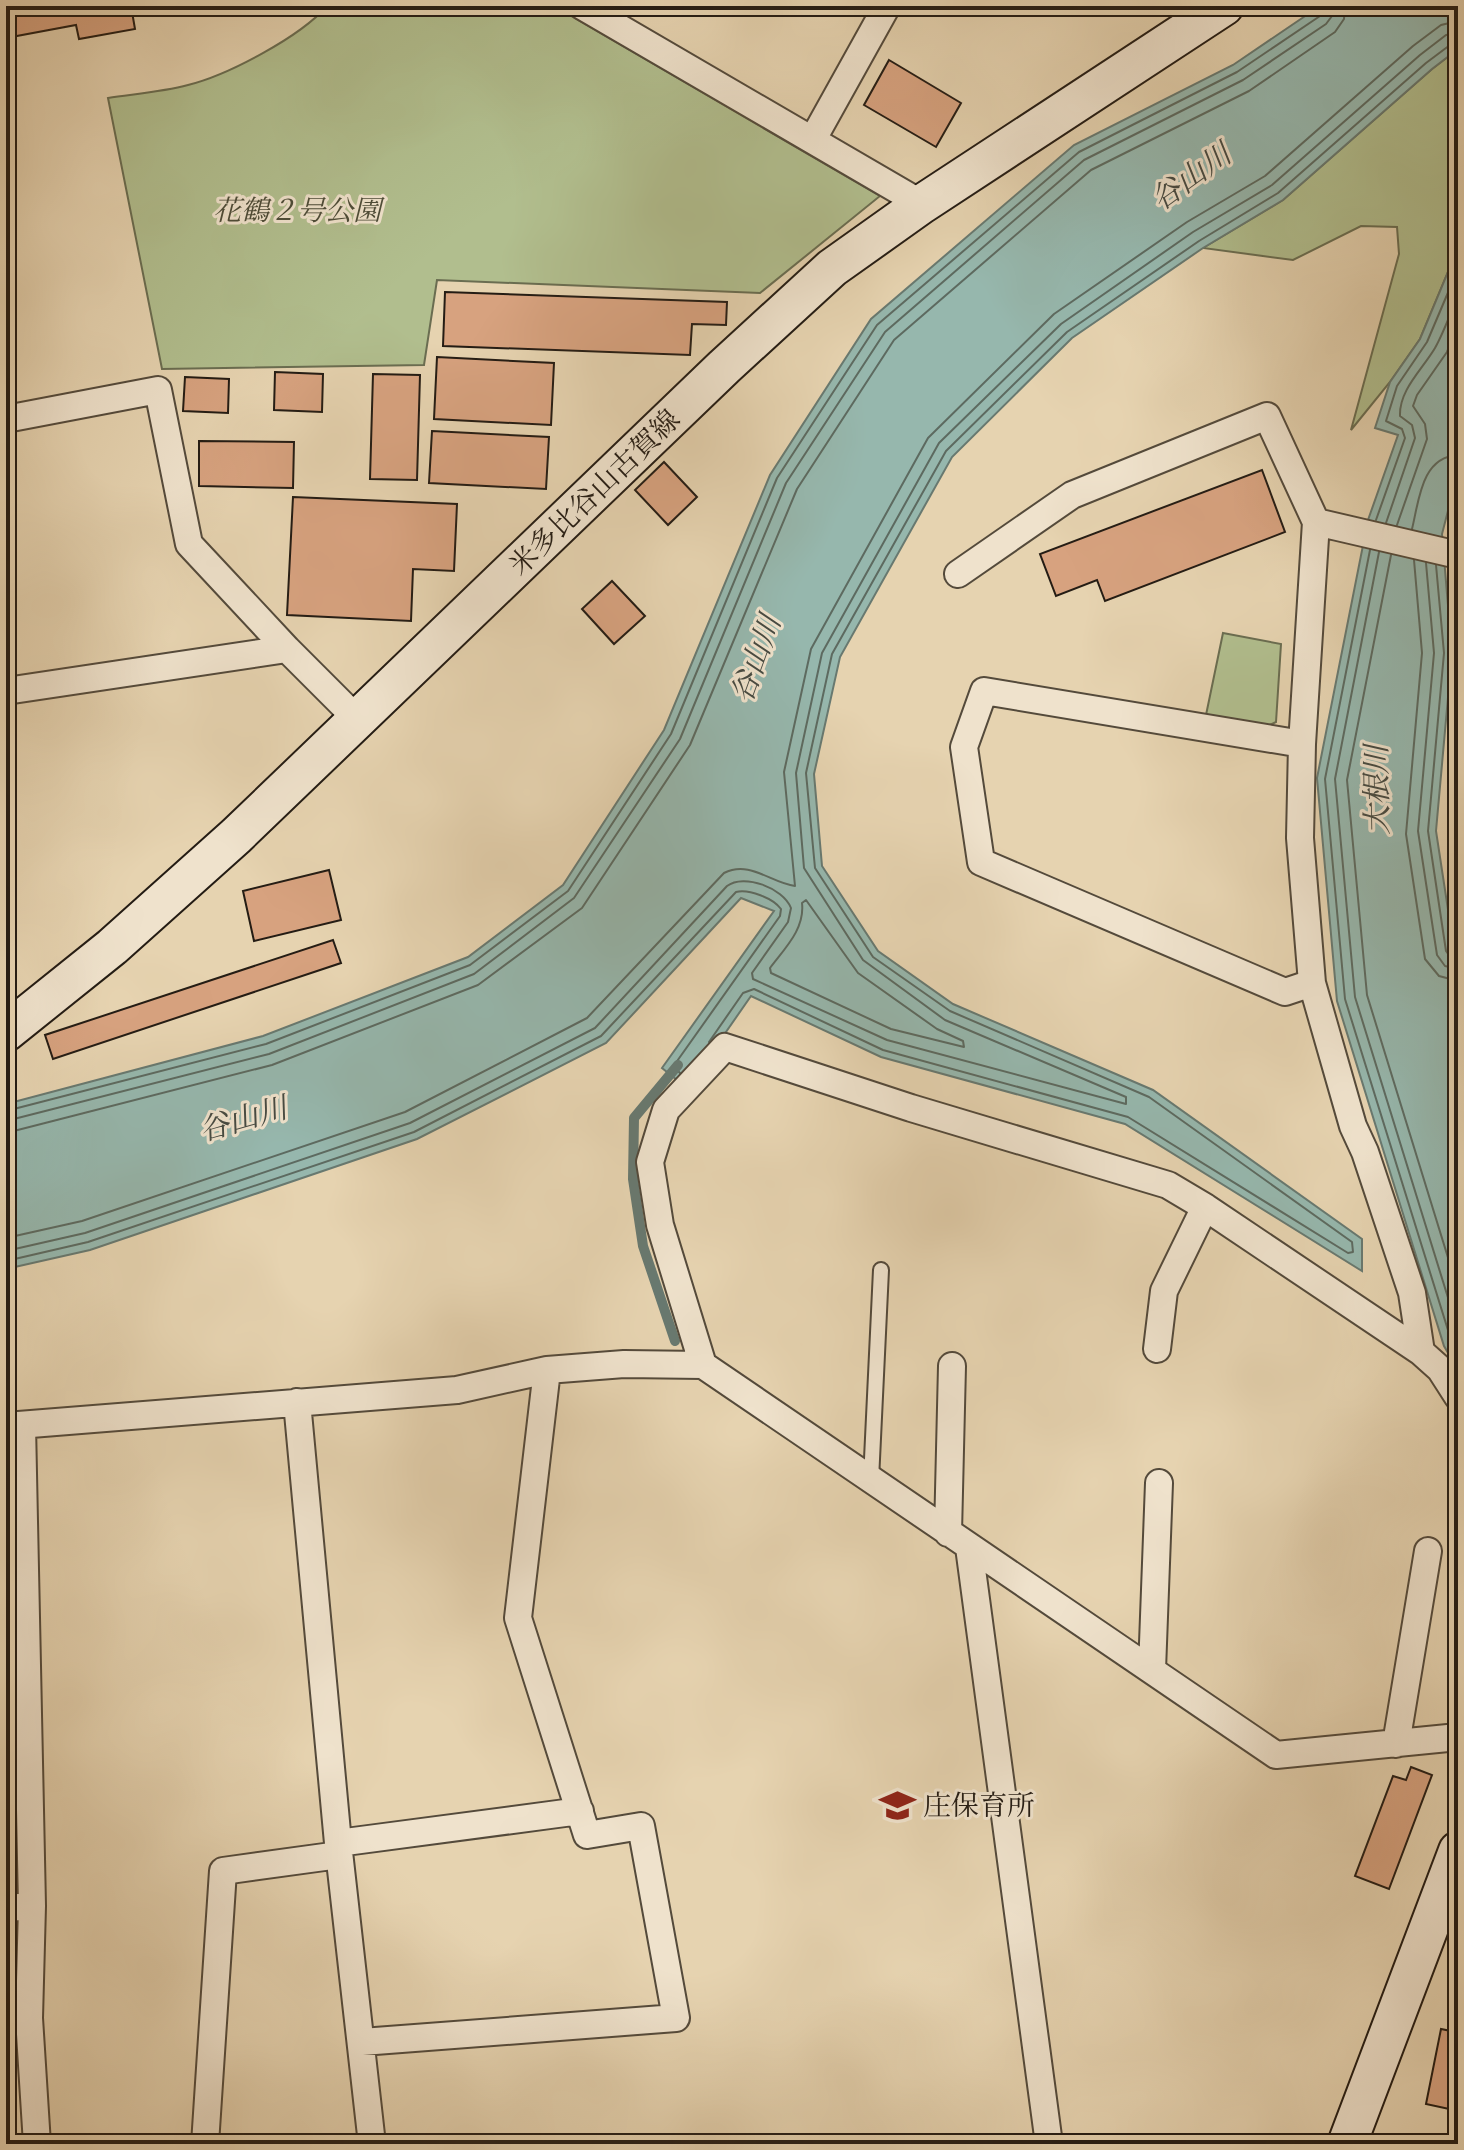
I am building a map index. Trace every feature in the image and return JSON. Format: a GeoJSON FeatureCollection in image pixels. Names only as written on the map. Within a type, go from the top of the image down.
{"type":"FeatureCollection","features":[{"type":"Feature","properties":{"kind":"main road","name":"米多比谷山古賀線"},"geometry":{"type":"LineString","coordinates":[[6,1032],[112,947],[236,836],[832,268],[922,204],[1224,6]]}},
{"type":"Feature","properties":{"kind":"main road"},"geometry":{"type":"LineString","coordinates":[[1347,2144],[1458,1851]]}},
{"type":"Feature","properties":{"kind":"street"},"geometry":{"type":"LineString","coordinates":[[582,6],[922,204]]}},
{"type":"Feature","properties":{"kind":"street"},"geometry":{"type":"LineString","coordinates":[[813,139],[887,6]]}},
{"type":"Feature","properties":{"kind":"street"},"geometry":{"type":"LineString","coordinates":[[6,419],[158,390],[189,544],[358,720]]}},
{"type":"Feature","properties":{"kind":"street"},"geometry":{"type":"LineString","coordinates":[[958,574],[1072,495],[1267,416],[1316,522],[1302,744],[1300,838],[1312,983],[1353,1126],[1365,1152],[1412,1293],[1421,1352]]}},
{"type":"Feature","properties":{"kind":"street"},"geometry":{"type":"LineString","coordinates":[[1316,522],[1458,555]]}},
{"type":"Feature","properties":{"kind":"street"},"geometry":{"type":"LineString","coordinates":[[6,691],[287,649]]}},
{"type":"Feature","properties":{"kind":"street"},"geometry":{"type":"LineString","coordinates":[[1302,744],[984,691],[964,747],[981,862],[1285,992],[1312,983]]}},
{"type":"Feature","properties":{"kind":"street"},"geometry":{"type":"LineString","coordinates":[[703,1365],[660,1225],[650,1162],[666,1110],[725,1047],[911,1108],[1168,1185],[1421,1352],[1440,1369],[1458,1397]]}},
{"type":"Feature","properties":{"kind":"street"},"geometry":{"type":"LineString","coordinates":[[1157,1349],[1164,1291],[1205,1207]]}},
{"type":"Feature","properties":{"kind":"street"},"geometry":{"type":"LineString","coordinates":[[37,2144],[19,1907],[14,1425],[457,1390],[547,1370],[624,1364],[703,1365],[1276,1755],[1458,1737]]}},
{"type":"Feature","properties":{"kind":"street"},"geometry":{"type":"LineString","coordinates":[[952,1366],[959,1540],[1049,2144]]}},
{"type":"Feature","properties":{"kind":"street"},"geometry":{"type":"LineString","coordinates":[[362,2042],[676,2018],[641,1826],[587,1835],[518,1618],[547,1370]]}},
{"type":"Feature","properties":{"kind":"street"},"geometry":{"type":"LineString","coordinates":[[297,1402],[338,1849],[372,2144]]}},
{"type":"Feature","properties":{"kind":"street"},"geometry":{"type":"LineString","coordinates":[[1152,1670],[1159,1483]]}},
{"type":"Feature","properties":{"kind":"street"},"geometry":{"type":"LineString","coordinates":[[1396,1744],[1428,1551]]}},
{"type":"Feature","properties":{"kind":"street"},"geometry":{"type":"LineString","coordinates":[[205,2144],[223,1871],[338,1849],[580,1811]]}},
{"type":"Feature","properties":{"kind":"lane"},"geometry":{"type":"LineString","coordinates":[[871,1480],[881,1270]]}},
{"type":"Feature","properties":{"kind":"green space","name":"花鶴２号公園"},"geometry":{"type":"Polygon","coordinates":[[[327,6],[554,6],[880,196],[760,293],[437,280],[424,365],[162,369],[108,98],[178,87],[223,73],[282,42],[327,6]]]}},
{"type":"Feature","properties":{"kind":"green space"},"geometry":{"type":"Polygon","coordinates":[[[1458,49],[1458,248],[1420,339],[1351,430],[1399,254],[1397,227],[1361,226],[1293,260],[1203,248],[1283,200],[1458,49]]]}},
{"type":"Feature","properties":{"kind":"green space"},"geometry":{"type":"Polygon","coordinates":[[[1223,633],[1281,644],[1276,722],[1261,729],[1206,715],[1223,633]]]}},
{"type":"Feature","properties":{"kind":"water","name":"谷山川"},"geometry":{"type":"Polygon","coordinates":[[[1320,6],[1458,6],[1458,49],[1283,200],[1203,248],[1072,338],[952,457],[840,657],[814,774],[822,866],[878,951],[953,1004],[1153,1090],[1362,1239],[1362,1271],[1125,1124],[881,1057],[751,996],[687,1088],[662,1068],[774,911],[741,898],[606,1043],[417,1139],[90,1250],[6,1269],[6,1104],[263,1036],[468,957],[563,885],[664,730],[770,475],[871,319],[1074,145],[1233,65],[1320,6]]]}},
{"type":"Feature","properties":{"kind":"water","name":"大根川"},"geometry":{"type":"Polygon","coordinates":[[[1458,248],[1458,472],[1442,534],[1452,653],[1436,831],[1458,975],[1458,1370],[1444,1346],[1337,1001],[1317,778],[1368,520],[1398,435],[1375,428],[1390,382],[1420,339],[1458,248]]]}},
{"type":"Feature","properties":{"kind":"building"},"geometry":{"type":"Polygon","coordinates":[[[6,6],[131,6],[135,29],[79,39],[76,25],[6,38],[6,6]]]}},
{"type":"Feature","properties":{"kind":"building"},"geometry":{"type":"Polygon","coordinates":[[[889,60],[961,103],[936,147],[864,105],[889,60]]]}},
{"type":"Feature","properties":{"kind":"building"},"geometry":{"type":"Polygon","coordinates":[[[445,292],[727,302],[726,325],[692,324],[690,355],[443,346],[445,292]]]}},
{"type":"Feature","properties":{"kind":"building"},"geometry":{"type":"Polygon","coordinates":[[[437,357],[554,363],[551,425],[434,419],[437,357]]]}},
{"type":"Feature","properties":{"kind":"building"},"geometry":{"type":"Polygon","coordinates":[[[275,372],[323,374],[322,412],[274,410],[275,372]]]}},
{"type":"Feature","properties":{"kind":"building"},"geometry":{"type":"Polygon","coordinates":[[[373,374],[420,375],[417,480],[370,479],[373,374]]]}},
{"type":"Feature","properties":{"kind":"building"},"geometry":{"type":"Polygon","coordinates":[[[185,377],[229,379],[228,413],[183,411],[185,377]]]}},
{"type":"Feature","properties":{"kind":"building"},"geometry":{"type":"Polygon","coordinates":[[[432,431],[549,437],[546,489],[429,483],[432,431]]]}},
{"type":"Feature","properties":{"kind":"building"},"geometry":{"type":"Polygon","coordinates":[[[199,441],[294,442],[293,488],[199,486],[199,441]]]}},
{"type":"Feature","properties":{"kind":"building"},"geometry":{"type":"Polygon","coordinates":[[[664,462],[697,497],[668,525],[635,490],[664,462]]]}},
{"type":"Feature","properties":{"kind":"building"},"geometry":{"type":"Polygon","coordinates":[[[1262,470],[1285,532],[1105,601],[1097,580],[1056,596],[1040,554],[1262,470]]]}},
{"type":"Feature","properties":{"kind":"building"},"geometry":{"type":"Polygon","coordinates":[[[293,497],[457,504],[454,571],[413,569],[411,621],[287,615],[293,497]]]}},
{"type":"Feature","properties":{"kind":"building"},"geometry":{"type":"Polygon","coordinates":[[[612,581],[645,616],[614,644],[582,609],[612,581]]]}},
{"type":"Feature","properties":{"kind":"building"},"geometry":{"type":"Polygon","coordinates":[[[329,870],[341,920],[254,941],[243,891],[329,870]]]}},
{"type":"Feature","properties":{"kind":"building"},"geometry":{"type":"Polygon","coordinates":[[[333,940],[341,963],[53,1059],[45,1035],[333,940]]]}},
{"type":"Feature","properties":{"kind":"building"},"geometry":{"type":"Polygon","coordinates":[[[6,1576],[10,1576],[7,1638],[6,1638],[6,1576]]]}},
{"type":"Feature","properties":{"kind":"building"},"geometry":{"type":"Polygon","coordinates":[[[6,1697],[12,1697],[9,1743],[6,1743],[6,1697]]]}},
{"type":"Feature","properties":{"kind":"building"},"geometry":{"type":"Polygon","coordinates":[[[1411,1767],[1432,1775],[1389,1889],[1355,1876],[1393,1776],[1406,1780],[1411,1767]]]}},
{"type":"Feature","properties":{"kind":"building"},"geometry":{"type":"Polygon","coordinates":[[[6,1849],[12,1849],[12,1890],[6,1890],[6,1849]]]}},
{"type":"Feature","properties":{"kind":"building"},"geometry":{"type":"Polygon","coordinates":[[[1458,2023],[1458,2137],[1448,2135],[1454,2110],[1426,2104],[1441,2029],[1456,2032],[1458,2023]]]}},
{"type":"Feature","properties":{"kind":"waterway"},"geometry":{"type":"LineString","coordinates":[[675,1341],[643,1246],[633,1179],[634,1118],[678,1065]]}},
{"type":"Feature","properties":{"kind":"place","name":"庄保育所"},"geometry":{"type":"Point","coordinates":[897,1805]}}]}
